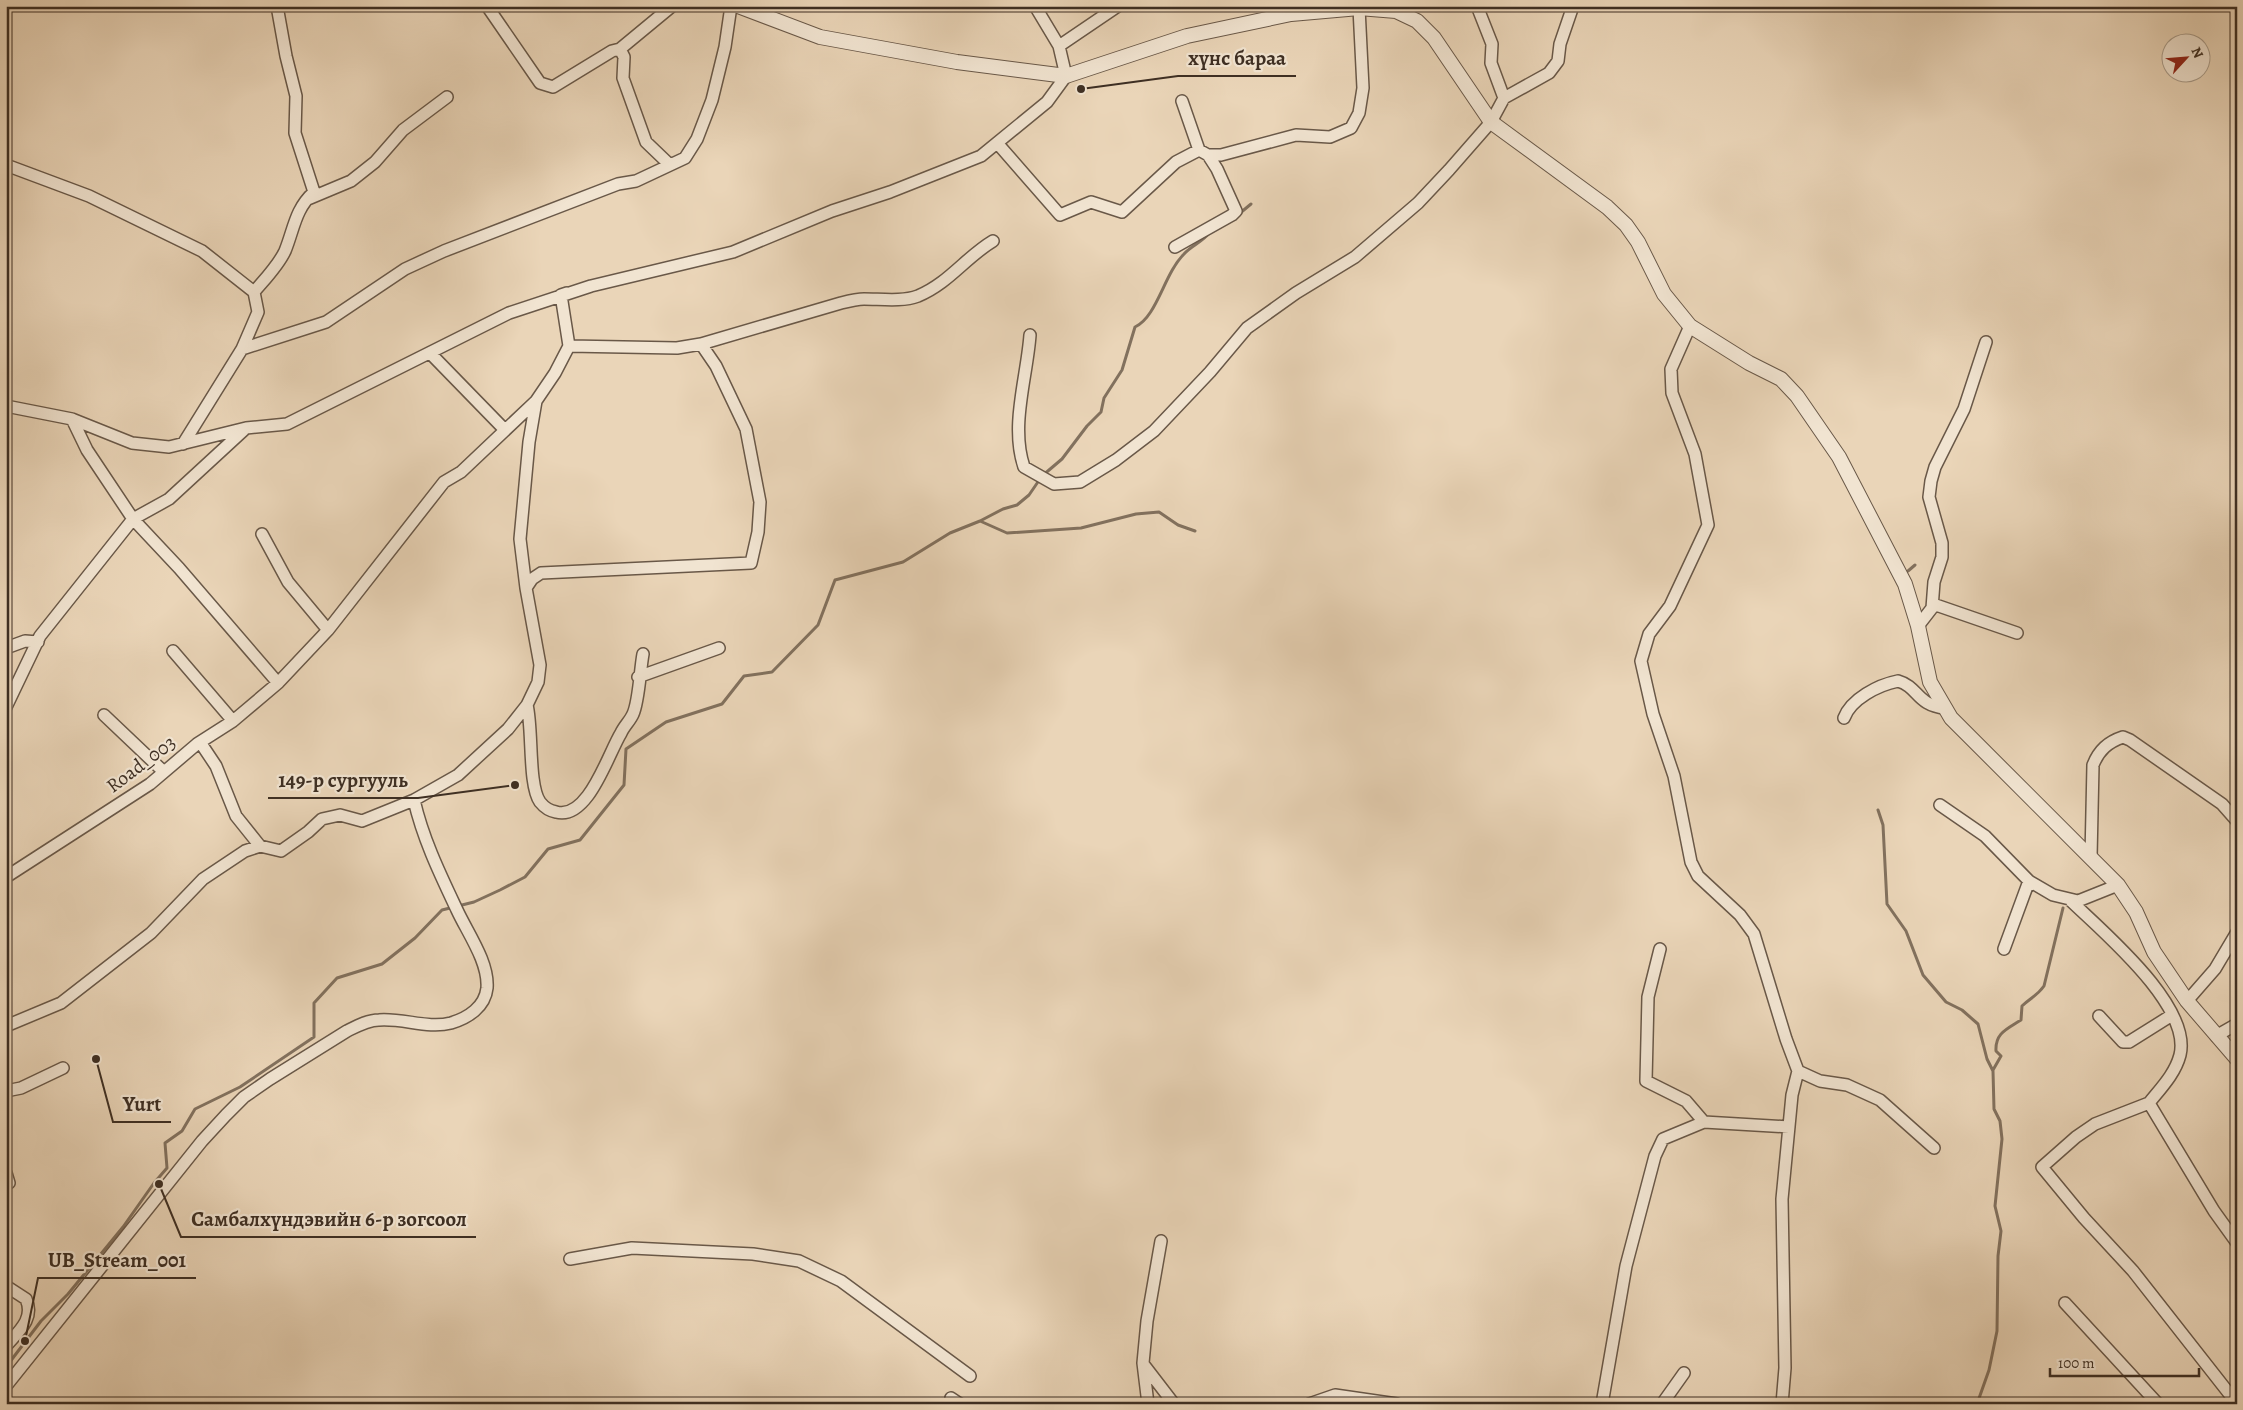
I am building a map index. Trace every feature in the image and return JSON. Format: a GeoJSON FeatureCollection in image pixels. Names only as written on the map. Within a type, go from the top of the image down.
{"type":"FeatureCollection","features":[{"type":"Feature","properties":{"kind":"street"},"geometry":{"type":"LineString","coordinates":[[254,292],[269,275],[284,252],[295,217],[304,200],[314,192],[295,133],[296,96],[286,56],[277,6]]}},
{"type":"Feature","properties":{"kind":"street"},"geometry":{"type":"LineString","coordinates":[[488,6],[540,83],[553,87],[612,51],[620,49],[672,6]]}},
{"type":"Feature","properties":{"kind":"street"},"geometry":{"type":"LineString","coordinates":[[242,349],[326,322],[405,270],[444,251],[618,184],[636,181],[685,158],[697,139],[712,100],[725,47],[730,6]]}},
{"type":"Feature","properties":{"kind":"street"},"geometry":{"type":"LineString","coordinates":[[738,6],[820,37],[957,62],[1066,76],[1188,36],[1291,14],[1360,8],[1396,11],[1416,21],[1434,38],[1491,122],[1606,207],[1626,225],[1638,242],[1664,294],[1690,326],[1749,363],[1781,379],[1797,396],[1838,457],[1874,523],[1904,584],[1918,626],[1930,682],[1951,718],[2118,885],[2136,912],[2154,952],[2187,1001],[2237,1059]]}},
{"type":"Feature","properties":{"kind":"street"},"geometry":{"type":"LineString","coordinates":[[6,406],[72,419],[132,443],[169,448],[246,428],[287,424],[482,325],[590,286],[733,252],[832,211],[890,192],[981,156],[1047,102],[1066,76],[1059,46],[1035,6]]}},
{"type":"Feature","properties":{"kind":"street"},"geometry":{"type":"LineString","coordinates":[[1059,46],[1118,6]]}},
{"type":"Feature","properties":{"kind":"street"},"geometry":{"type":"LineString","coordinates":[[1478,6],[1492,44],[1491,63],[1504,98]]}},
{"type":"Feature","properties":{"kind":"street"},"geometry":{"type":"LineString","coordinates":[[1030,335],[1019,427],[1021,459],[1024,467],[1054,484],[1080,482],[1116,460],[1154,431],[1210,372],[1247,328],[1296,293],[1355,258],[1418,203],[1491,122],[1504,98],[1549,74],[1558,61],[1560,44],[1573,6]]}},
{"type":"Feature","properties":{"kind":"street"},"geometry":{"type":"LineString","coordinates":[[998,144],[1060,215],[1091,202],[1122,212],[1176,162],[1204,152],[1221,155],[1296,136],[1330,136],[1351,128],[1359,114],[1363,88],[1360,8]]}},
{"type":"Feature","properties":{"kind":"street"},"geometry":{"type":"LineString","coordinates":[[620,49],[624,57],[623,78],[646,142],[670,165]]}},
{"type":"Feature","properties":{"kind":"street"},"geometry":{"type":"LineString","coordinates":[[304,200],[351,181],[375,162],[403,130],[447,97]]}},
{"type":"Feature","properties":{"kind":"street"},"geometry":{"type":"LineString","coordinates":[[1175,246],[1232,215],[1236,210],[1217,169],[1204,152],[1182,101]]}},
{"type":"Feature","properties":{"kind":"street"},"geometry":{"type":"LineString","coordinates":[[6,165],[89,196],[194,247],[254,292],[258,312],[242,349],[183,444]]}},
{"type":"Feature","properties":{"kind":"street"},"geometry":{"type":"LineString","coordinates":[[569,346],[677,348],[701,344],[841,303],[862,299],[882,301],[917,296],[949,278],[993,240]]}},
{"type":"Feature","properties":{"kind":"street"},"geometry":{"type":"LineString","coordinates":[[6,1026],[61,1003],[151,933],[203,879],[245,851],[260,846],[281,851],[308,832],[322,818],[340,815],[362,821],[414,800],[458,774],[508,729],[527,705],[538,682],[540,665],[526,588],[520,539],[529,442],[536,401],[555,373],[569,346],[562,295]]}},
{"type":"Feature","properties":{"kind":"street"},"geometry":{"type":"LineString","coordinates":[[1690,326],[1672,369],[1672,393],[1695,454],[1708,525],[1670,606],[1649,634],[1641,661],[1653,714],[1674,776],[1691,862],[1698,876],[1721,896],[1752,929],[1798,1071],[1792,1095],[1782,1200],[1785,1368],[1782,1404]]}},
{"type":"Feature","properties":{"kind":"street"},"geometry":{"type":"LineString","coordinates":[[1918,626],[1933,604],[1934,582],[1943,548],[1930,503],[1931,480],[1935,467],[1964,409],[1986,342]]}},
{"type":"Feature","properties":{"kind":"street"},"geometry":{"type":"LineString","coordinates":[[526,588],[532,579],[541,573],[751,562],[758,532],[760,502],[746,429],[716,366],[701,344]]}},
{"type":"Feature","properties":{"kind":"street"},"geometry":{"type":"LineString","coordinates":[[430,352],[504,429]]}},
{"type":"Feature","properties":{"kind":"street","name":"Road_003"},"geometry":{"type":"LineString","coordinates":[[6,877],[143,789],[200,742],[233,721],[291,672],[328,630],[444,482],[461,472],[504,429],[536,401]]}},
{"type":"Feature","properties":{"kind":"street"},"geometry":{"type":"LineString","coordinates":[[72,419],[88,450],[134,519],[278,683]]}},
{"type":"Feature","properties":{"kind":"street"},"geometry":{"type":"LineString","coordinates":[[6,707],[38,642],[76,589],[134,519],[169,499],[246,428]]}},
{"type":"Feature","properties":{"kind":"street"},"geometry":{"type":"LineString","coordinates":[[262,534],[288,582],[328,630]]}},
{"type":"Feature","properties":{"kind":"street"},"geometry":{"type":"LineString","coordinates":[[1933,604],[2016,633]]}},
{"type":"Feature","properties":{"kind":"street"},"geometry":{"type":"LineString","coordinates":[[6,648],[25,641],[38,642]]}},
{"type":"Feature","properties":{"kind":"street"},"geometry":{"type":"LineString","coordinates":[[638,677],[719,648]]}},
{"type":"Feature","properties":{"kind":"street"},"geometry":{"type":"LineString","coordinates":[[173,651],[233,721]]}},
{"type":"Feature","properties":{"kind":"street"},"geometry":{"type":"LineString","coordinates":[[527,705],[531,722],[534,789],[540,802],[550,811],[560,814],[572,812],[582,803],[602,772],[620,733],[634,712],[643,654]]}},
{"type":"Feature","properties":{"kind":"street"},"geometry":{"type":"LineString","coordinates":[[1844,718],[1854,703],[1870,692],[1898,681],[1907,685],[1928,705],[1945,708]]}},
{"type":"Feature","properties":{"kind":"street"},"geometry":{"type":"LineString","coordinates":[[104,715],[164,772]]}},
{"type":"Feature","properties":{"kind":"street"},"geometry":{"type":"LineString","coordinates":[[2091,857],[2093,764],[2106,745],[2123,737],[2222,804],[2237,821]]}},
{"type":"Feature","properties":{"kind":"street"},"geometry":{"type":"LineString","coordinates":[[200,742],[216,766],[236,816],[260,846]]}},
{"type":"Feature","properties":{"kind":"street"},"geometry":{"type":"LineString","coordinates":[[6,1386],[202,1141],[244,1097],[339,1036],[364,1023],[393,1020],[438,1025],[467,1017],[483,1000],[487,987],[485,974],[476,950],[421,830],[414,800]]}},
{"type":"Feature","properties":{"kind":"street"},"geometry":{"type":"LineString","coordinates":[[1940,805],[1985,836],[2039,889],[2070,901],[2078,901],[2118,885]]}},
{"type":"Feature","properties":{"kind":"street"},"geometry":{"type":"LineString","coordinates":[[2004,949],[2029,881]]}},
{"type":"Feature","properties":{"kind":"street"},"geometry":{"type":"LineString","coordinates":[[2070,901],[2154,984],[2172,1016],[2180,1035],[2180,1056],[2175,1069],[2149,1102],[2095,1124],[2076,1137],[2042,1167],[2084,1218],[2133,1271],[2234,1401]]}},
{"type":"Feature","properties":{"kind":"street"},"geometry":{"type":"LineString","coordinates":[[2187,1001],[2215,970],[2237,932]]}},
{"type":"Feature","properties":{"kind":"street"},"geometry":{"type":"LineString","coordinates":[[1660,949],[1648,997],[1646,1081],[1686,1101],[1704,1122]]}},
{"type":"Feature","properties":{"kind":"street"},"geometry":{"type":"LineString","coordinates":[[2154,984],[2168,972]]}},
{"type":"Feature","properties":{"kind":"street"},"geometry":{"type":"LineString","coordinates":[[2099,1016],[2123,1042],[2129,1042],[2172,1016]]}},
{"type":"Feature","properties":{"kind":"street"},"geometry":{"type":"LineString","coordinates":[[2216,1036],[2237,1024]]}},
{"type":"Feature","properties":{"kind":"street"},"geometry":{"type":"LineString","coordinates":[[6,1091],[20,1088],[63,1068]]}},
{"type":"Feature","properties":{"kind":"street"},"geometry":{"type":"LineString","coordinates":[[1798,1071],[1820,1082],[1847,1085],[1880,1100],[1934,1148]]}},
{"type":"Feature","properties":{"kind":"street"},"geometry":{"type":"LineString","coordinates":[[2149,1102],[2214,1211],[2237,1243]]}},
{"type":"Feature","properties":{"kind":"street"},"geometry":{"type":"LineString","coordinates":[[1602,1404],[1626,1266],[1655,1156],[1663,1139],[1704,1122],[1789,1127]]}},
{"type":"Feature","properties":{"kind":"street"},"geometry":{"type":"LineString","coordinates":[[1148,1404],[1143,1363],[1147,1321],[1161,1241]]}},
{"type":"Feature","properties":{"kind":"street"},"geometry":{"type":"LineString","coordinates":[[570,1260],[632,1248],[753,1254],[799,1261],[841,1282],[970,1376]]}},
{"type":"Feature","properties":{"kind":"street"},"geometry":{"type":"LineString","coordinates":[[6,1286],[26,1300],[30,1312],[24,1325],[6,1346]]}},
{"type":"Feature","properties":{"kind":"street"},"geometry":{"type":"LineString","coordinates":[[2065,1303],[2158,1404]]}},
{"type":"Feature","properties":{"kind":"street"},"geometry":{"type":"LineString","coordinates":[[1143,1363],[1174,1404]]}},
{"type":"Feature","properties":{"kind":"street"},"geometry":{"type":"LineString","coordinates":[[1662,1404],[1684,1373]]}},
{"type":"Feature","properties":{"kind":"street"},"geometry":{"type":"LineString","coordinates":[[1309,1404],[1335,1395],[1397,1404]]}},
{"type":"Feature","properties":{"kind":"waterway"},"geometry":{"type":"LineString","coordinates":[[1239,214],[1251,204]]}},
{"type":"Feature","properties":{"kind":"waterway"},"geometry":{"type":"LineString","coordinates":[[980,521],[1003,509],[1017,505],[1029,495],[1042,476],[1062,459],[1087,426],[1101,412],[1104,398],[1122,370],[1135,327],[1143,322],[1155,305],[1177,262],[1210,232]]}},
{"type":"Feature","properties":{"kind":"waterway"},"geometry":{"type":"LineString","coordinates":[[6,1367],[41,1321],[68,1294],[123,1227],[167,1168],[165,1143],[182,1131],[195,1109],[240,1087],[314,1037],[314,1003],[337,978],[382,964],[415,938],[442,910],[474,902],[500,890],[525,877],[548,849],[580,840],[624,785],[626,749],[666,722],[722,704],[744,676],[772,672],[818,625],[835,580],[903,562],[950,533],[980,521],[1007,533],[1081,528],[1136,514],[1159,512],[1178,525],[1195,531]]}},
{"type":"Feature","properties":{"kind":"waterway"},"geometry":{"type":"LineString","coordinates":[[1908,571],[1915,565]]}},
{"type":"Feature","properties":{"kind":"waterway"},"geometry":{"type":"LineString","coordinates":[[1878,810],[1883,825],[1887,904],[1906,931],[1923,975],[1946,1002],[1962,1010],[1978,1024],[1987,1059],[1993,1071],[1994,1109],[2000,1121],[2002,1139],[1995,1206],[2001,1231],[1998,1256],[1997,1331],[1989,1370],[1977,1404]]}},
{"type":"Feature","properties":{"kind":"waterway"},"geometry":{"type":"LineString","coordinates":[[1993,1070],[2001,1056],[1996,1051],[1996,1045],[2000,1036],[2021,1020],[2022,1006],[2044,986],[2063,908]]}},
{"type":"Feature","properties":{"kind":"place","name":"хүнс бараа"},"geometry":{"type":"Point","coordinates":[1081,89]}},
{"type":"Feature","properties":{"kind":"place","name":"149-р сургууль"},"geometry":{"type":"Point","coordinates":[515,785]}},
{"type":"Feature","properties":{"kind":"place","name":"Yurt"},"geometry":{"type":"Point","coordinates":[96,1059]}},
{"type":"Feature","properties":{"kind":"place","name":"Самбалхүндэвийн 6-р зогсоол"},"geometry":{"type":"Point","coordinates":[159,1184]}},
{"type":"Feature","properties":{"kind":"place","name":"UB_Stream_001"},"geometry":{"type":"Point","coordinates":[25,1341]}}]}
